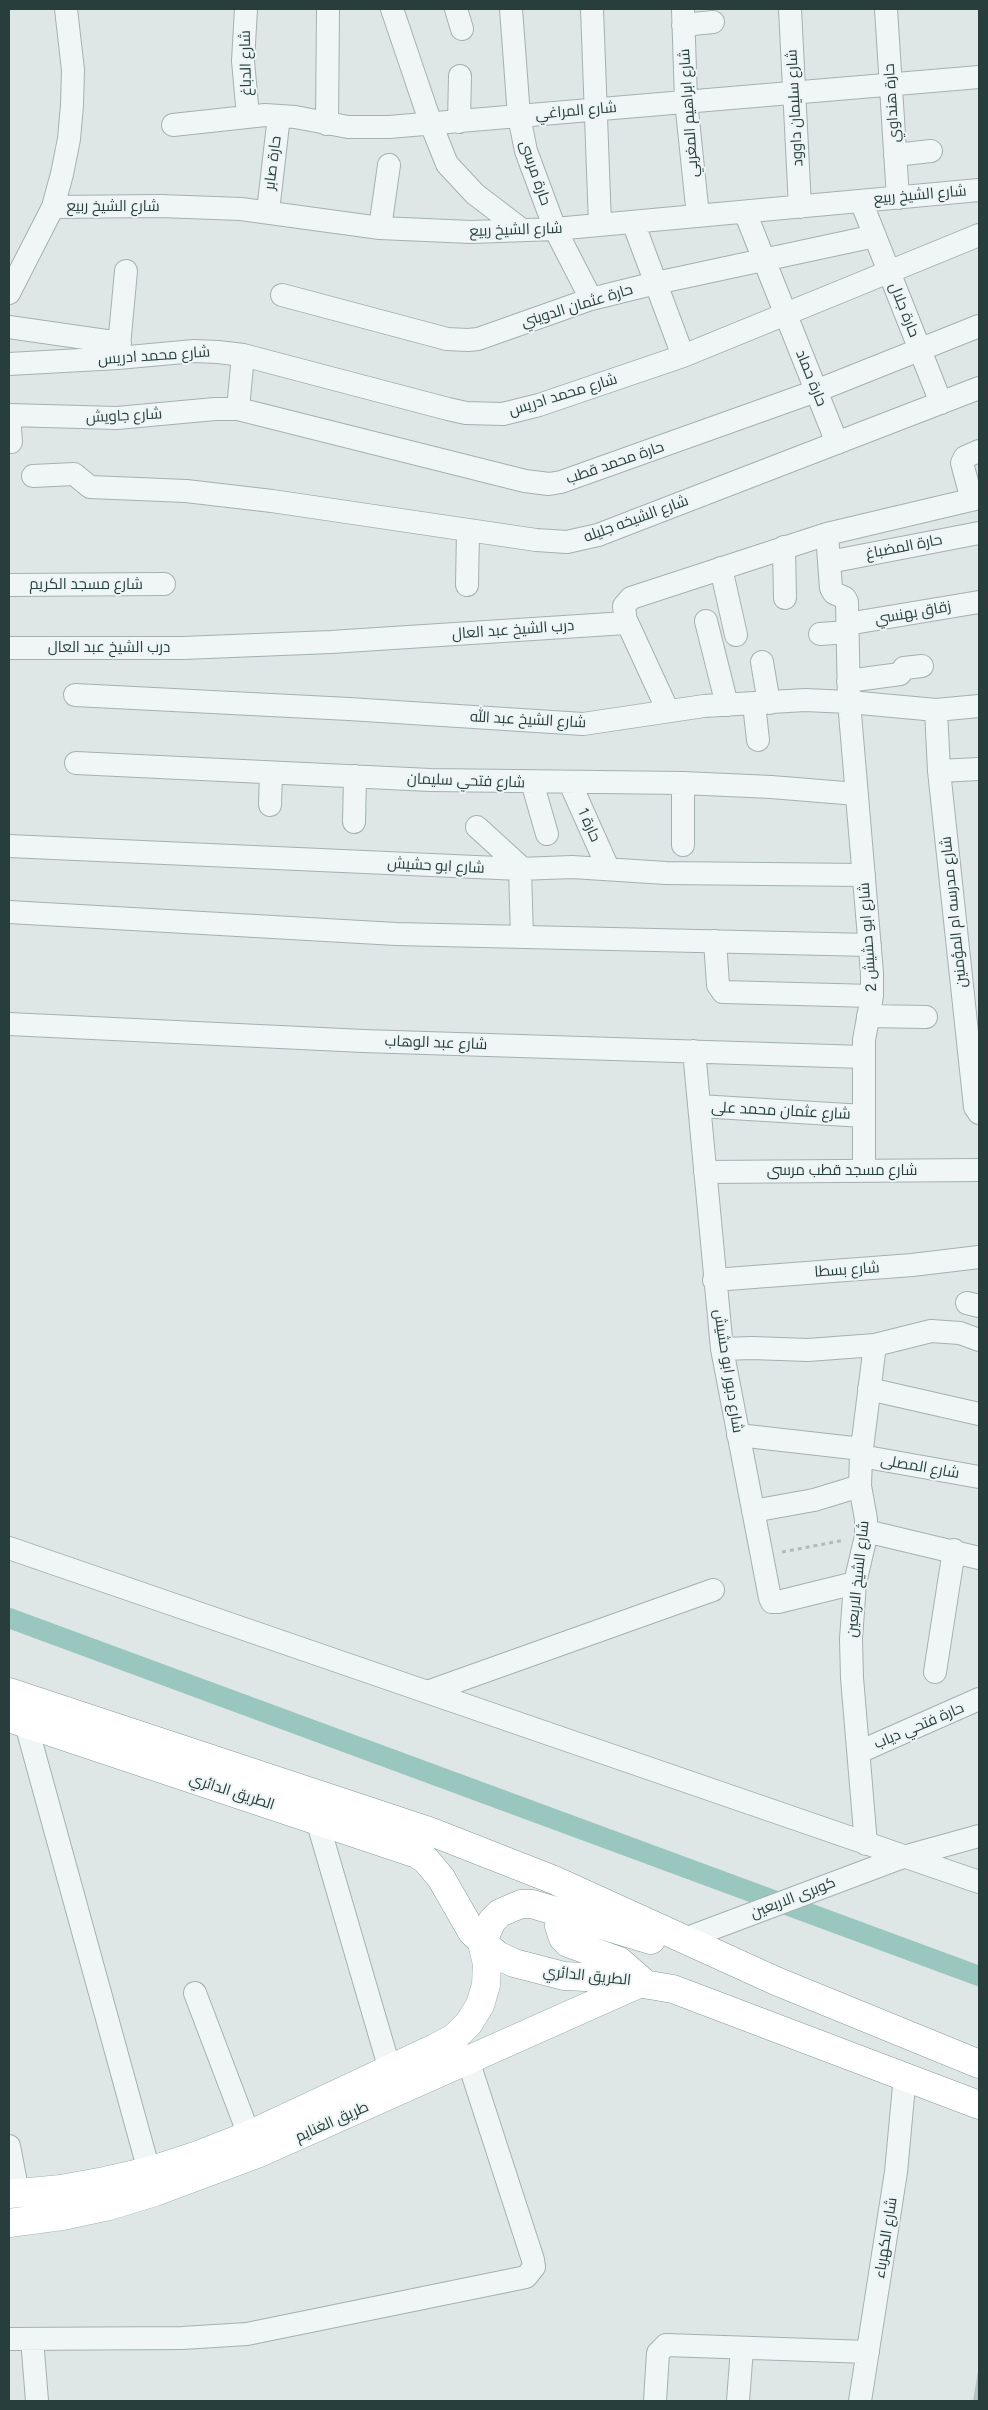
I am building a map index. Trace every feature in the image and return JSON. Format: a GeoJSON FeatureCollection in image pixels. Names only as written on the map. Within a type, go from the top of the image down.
{"type":"FeatureCollection","features":[{"type":"Feature","properties":{"kind":"main road","name":"الطريق الدائري"},"geometry":{"type":"LineString","coordinates":[[9,1692],[429,1831],[554,1880],[682,1940],[776,1981],[979,2064]]}},
{"type":"Feature","properties":{"kind":"main road","name":"الطريق الدائري"},"geometry":{"type":"LineString","coordinates":[[18,1721],[407,1849],[426,1860],[441,1878],[464,1920],[482,1943],[497,1955],[532,1969],[564,1976],[643,1982],[681,1991],[905,2075],[979,2105]]}},
{"type":"Feature","properties":{"kind":"main road"},"geometry":{"type":"LineString","coordinates":[[482,1943],[492,1921],[510,1908],[532,1904],[650,1940],[661,1942],[682,1940]]}},
{"type":"Feature","properties":{"kind":"main road"},"geometry":{"type":"LineString","coordinates":[[562,1912],[559,1926],[563,1938],[568,1943],[619,1961],[643,1982]]}},
{"type":"Feature","properties":{"kind":"main road","name":"طريق الغنايم"},"geometry":{"type":"LineString","coordinates":[[13,2194],[70,2187],[149,2171],[249,2135],[390,2070],[454,2038],[469,2023],[480,2005],[486,1985],[487,1964],[482,1943]]}},
{"type":"Feature","properties":{"kind":"main road","name":"طريق الغنايم"},"geometry":{"type":"LineString","coordinates":[[9,2223],[62,2216],[109,2206],[155,2192],[302,2135],[643,1982]]}},
{"type":"Feature","properties":{"kind":"street"},"geometry":{"type":"LineString","coordinates":[[9,293],[53,207],[69,139],[73,70],[66,9]]}},
{"type":"Feature","properties":{"kind":"street","name":"شارع الدباغ"},"geometry":{"type":"LineString","coordinates":[[246,9],[243,61],[248,116]]}},
{"type":"Feature","properties":{"kind":"street"},"geometry":{"type":"LineString","coordinates":[[327,124],[328,9]]}},
{"type":"Feature","properties":{"kind":"street"},"geometry":{"type":"LineString","coordinates":[[392,9],[431,124],[447,164],[475,194],[522,230]]}},
{"type":"Feature","properties":{"kind":"street","name":"حارة مرسى"},"geometry":{"type":"LineString","coordinates":[[511,9],[518,116],[526,150],[555,229],[591,299]]}},
{"type":"Feature","properties":{"kind":"street"},"geometry":{"type":"LineString","coordinates":[[592,9],[600,224]]}},
{"type":"Feature","properties":{"kind":"street","name":"شارع سليمان داوود"},"geometry":{"type":"LineString","coordinates":[[790,9],[800,207]]}},
{"type":"Feature","properties":{"kind":"street","name":"حارة هنداوي"},"geometry":{"type":"LineString","coordinates":[[886,9],[898,198]]}},
{"type":"Feature","properties":{"kind":"street"},"geometry":{"type":"LineString","coordinates":[[683,17],[713,22]]}},
{"type":"Feature","properties":{"kind":"street","name":"شارع ابراهيم المغربي"},"geometry":{"type":"LineString","coordinates":[[683,17],[686,101],[698,216]]}},
{"type":"Feature","properties":{"kind":"street"},"geometry":{"type":"LineString","coordinates":[[459,122],[460,76]]}},
{"type":"Feature","properties":{"kind":"street","name":"شارع المراغي"},"geometry":{"type":"LineString","coordinates":[[173,125],[248,116],[279,116],[327,124],[369,128],[459,122],[979,77]]}},
{"type":"Feature","properties":{"kind":"street","name":"حارة صابر"},"geometry":{"type":"LineString","coordinates":[[268,211],[279,116]]}},
{"type":"Feature","properties":{"kind":"street"},"geometry":{"type":"LineString","coordinates":[[896,155],[931,151]]}},
{"type":"Feature","properties":{"kind":"street"},"geometry":{"type":"LineString","coordinates":[[380,228],[389,164]]}},
{"type":"Feature","properties":{"kind":"street","name":"شارع الشيخ ربيع"},"geometry":{"type":"LineString","coordinates":[[53,207],[160,206],[268,211],[380,228],[471,232],[555,229],[898,198],[965,186]]}},
{"type":"Feature","properties":{"kind":"street","name":"حارة جلال"},"geometry":{"type":"LineString","coordinates":[[861,201],[941,403]]}},
{"type":"Feature","properties":{"kind":"street","name":"حارة حماد"},"geometry":{"type":"LineString","coordinates":[[746,212],[837,443]]}},
{"type":"Feature","properties":{"kind":"street"},"geometry":{"type":"LineString","coordinates":[[633,222],[683,356]]}},
{"type":"Feature","properties":{"kind":"street","name":"شارع محمد ادريس"},"geometry":{"type":"LineString","coordinates":[[9,364],[119,351],[194,351],[243,355],[448,409],[485,414],[521,410],[683,356],[979,235]]}},
{"type":"Feature","properties":{"kind":"street","name":"حارة عثمان الدويني"},"geometry":{"type":"LineString","coordinates":[[282,295],[457,340],[478,339],[591,299],[656,282],[875,236]]}},
{"type":"Feature","properties":{"kind":"street"},"geometry":{"type":"LineString","coordinates":[[9,327],[119,351],[126,271]]}},
{"type":"Feature","properties":{"kind":"street","name":"حارة محمد قطب"},"geometry":{"type":"LineString","coordinates":[[238,409],[525,481],[549,484],[572,480],[816,391],[979,326]]}},
{"type":"Feature","properties":{"kind":"street"},"geometry":{"type":"LineString","coordinates":[[238,409],[243,355]]}},
{"type":"Feature","properties":{"kind":"street","name":"شارع الشيخه جليله"},"geometry":{"type":"LineString","coordinates":[[34,476],[74,474],[90,488],[186,491],[317,507],[552,542],[583,540],[979,388]]}},
{"type":"Feature","properties":{"kind":"street","name":"شارع جاويش"},"geometry":{"type":"LineString","coordinates":[[9,415],[117,418],[215,409],[238,409]]}},
{"type":"Feature","properties":{"kind":"street"},"geometry":{"type":"LineString","coordinates":[[9,415],[11,442]]}},
{"type":"Feature","properties":{"kind":"street"},"geometry":{"type":"LineString","coordinates":[[668,711],[627,622],[624,606],[628,600],[827,534],[975,499],[962,463],[965,457],[979,451]]}},
{"type":"Feature","properties":{"kind":"street"},"geometry":{"type":"LineString","coordinates":[[467,585],[468,530]]}},
{"type":"Feature","properties":{"kind":"street","name":"حارة المضباغ"},"geometry":{"type":"LineString","coordinates":[[829,562],[979,532]]}},
{"type":"Feature","properties":{"kind":"street"},"geometry":{"type":"LineString","coordinates":[[827,534],[829,562]]}},
{"type":"Feature","properties":{"kind":"street"},"geometry":{"type":"LineString","coordinates":[[784,547],[785,598]]}},
{"type":"Feature","properties":{"kind":"street","name":"شارع ابو حشيش 2"},"geometry":{"type":"LineString","coordinates":[[829,562],[832,590],[846,600],[849,692],[870,944],[870,1006],[864,1031],[864,1171]]}},
{"type":"Feature","properties":{"kind":"street"},"geometry":{"type":"LineString","coordinates":[[721,568],[736,635]]}},
{"type":"Feature","properties":{"kind":"street","name":"شارع مسجد الكريم"},"geometry":{"type":"LineString","coordinates":[[9,585],[164,584]]}},
{"type":"Feature","properties":{"kind":"street","name":"زقاق بهنسي"},"geometry":{"type":"LineString","coordinates":[[820,634],[979,602]]}},
{"type":"Feature","properties":{"kind":"street"},"geometry":{"type":"LineString","coordinates":[[706,621],[727,705]]}},
{"type":"Feature","properties":{"kind":"street","name":"درب الشيخ عبد العال"},"geometry":{"type":"LineString","coordinates":[[9,648],[183,648],[322,642],[627,622]]}},
{"type":"Feature","properties":{"kind":"street"},"geometry":{"type":"LineString","coordinates":[[758,740],[762,703],[762,662]]}},
{"type":"Feature","properties":{"kind":"street"},"geometry":{"type":"LineString","coordinates":[[849,692],[900,674],[904,668],[915,663]]}},
{"type":"Feature","properties":{"kind":"street","name":"شارع الشيخ عبد الله"},"geometry":{"type":"LineString","coordinates":[[75,694],[349,708],[583,724],[668,711],[805,700],[849,692],[936,710],[979,706]]}},
{"type":"Feature","properties":{"kind":"street","name":"شارع مدرسه ام المؤمنين"},"geometry":{"type":"LineString","coordinates":[[936,710],[939,771],[971,993],[975,1107],[979,1113]]}},
{"type":"Feature","properties":{"kind":"street","name":"شارع فتحي سليمان"},"geometry":{"type":"LineString","coordinates":[[76,764],[532,782],[771,787],[857,794]]}},
{"type":"Feature","properties":{"kind":"street"},"geometry":{"type":"LineString","coordinates":[[939,771],[979,769]]}},
{"type":"Feature","properties":{"kind":"street"},"geometry":{"type":"LineString","coordinates":[[270,805],[271,773]]}},
{"type":"Feature","properties":{"kind":"street"},"geometry":{"type":"LineString","coordinates":[[354,822],[355,776]]}},
{"type":"Feature","properties":{"kind":"street"},"geometry":{"type":"LineString","coordinates":[[532,782],[547,834]]}},
{"type":"Feature","properties":{"kind":"street","name":"حارة 1"},"geometry":{"type":"LineString","coordinates":[[570,783],[608,868]]}},
{"type":"Feature","properties":{"kind":"street"},"geometry":{"type":"LineString","coordinates":[[683,846],[684,784]]}},
{"type":"Feature","properties":{"kind":"street"},"geometry":{"type":"LineString","coordinates":[[477,827],[522,869],[522,937]]}},
{"type":"Feature","properties":{"kind":"street","name":"شارع ابو حشيش"},"geometry":{"type":"LineString","coordinates":[[9,846],[522,869],[608,868],[666,873],[864,876]]}},
{"type":"Feature","properties":{"kind":"street"},"geometry":{"type":"LineString","coordinates":[[9,912],[396,934],[870,944]]}},
{"type":"Feature","properties":{"kind":"street"},"geometry":{"type":"LineString","coordinates":[[715,941],[718,985],[722,992],[870,1006],[926,1017]]}},
{"type":"Feature","properties":{"kind":"street","name":"شارع عبد الوهاب"},"geometry":{"type":"LineString","coordinates":[[9,1024],[353,1040],[864,1057]]}},
{"type":"Feature","properties":{"kind":"street","name":"شارع دبور ابو حشيش"},"geometry":{"type":"LineString","coordinates":[[694,1051],[714,1280],[722,1349],[770,1598],[772,1602],[855,1582]]}},
{"type":"Feature","properties":{"kind":"street","name":"شارع عثمان محمد على"},"geometry":{"type":"LineString","coordinates":[[699,1106],[864,1116]]}},
{"type":"Feature","properties":{"kind":"street","name":"شارع مسجد قطب مرسى"},"geometry":{"type":"LineString","coordinates":[[705,1172],[979,1170]]}},
{"type":"Feature","properties":{"kind":"street","name":"شارع بسطا"},"geometry":{"type":"LineString","coordinates":[[714,1280],[912,1265],[979,1257]]}},
{"type":"Feature","properties":{"kind":"street"},"geometry":{"type":"LineString","coordinates":[[722,1349],[808,1350],[875,1345],[931,1331],[960,1333],[979,1340]]}},
{"type":"Feature","properties":{"kind":"street","name":"شارع الشيخ الاربعين"},"geometry":{"type":"LineString","coordinates":[[866,1844],[852,1678],[851,1630],[855,1582],[866,1533],[866,1518],[860,1486],[862,1453],[875,1345]]}},
{"type":"Feature","properties":{"kind":"street"},"geometry":{"type":"LineString","coordinates":[[870,1390],[979,1414]]}},
{"type":"Feature","properties":{"kind":"street","name":"شارع المصلى"},"geometry":{"type":"LineString","coordinates":[[738,1435],[862,1453],[979,1477]]}},
{"type":"Feature","properties":{"kind":"street"},"geometry":{"type":"LineString","coordinates":[[753,1511],[814,1500],[860,1486]]}},
{"type":"Feature","properties":{"kind":"street"},"geometry":{"type":"LineString","coordinates":[[866,1533],[954,1550],[979,1558]]}},
{"type":"Feature","properties":{"kind":"street"},"geometry":{"type":"LineString","coordinates":[[9,1548],[979,1882]]}},
{"type":"Feature","properties":{"kind":"street"},"geometry":{"type":"LineString","coordinates":[[935,1672],[954,1550]]}},
{"type":"Feature","properties":{"kind":"street"},"geometry":{"type":"LineString","coordinates":[[427,1692],[713,1590]]}},
{"type":"Feature","properties":{"kind":"street","name":"حارة فتحي دياب"},"geometry":{"type":"LineString","coordinates":[[859,1752],[979,1700]]}},
{"type":"Feature","properties":{"kind":"street"},"geometry":{"type":"LineString","coordinates":[[18,1721],[149,2171]]}},
{"type":"Feature","properties":{"kind":"street"},"geometry":{"type":"LineString","coordinates":[[317,1820],[390,2070]]}},
{"type":"Feature","properties":{"kind":"street","name":"كوبرى الاربعين"},"geometry":{"type":"LineString","coordinates":[[682,1940],[903,1857],[979,1836]]}},
{"type":"Feature","properties":{"kind":"street"},"geometry":{"type":"LineString","coordinates":[[195,1993],[249,2135]]}},
{"type":"Feature","properties":{"kind":"street"},"geometry":{"type":"LineString","coordinates":[[9,2340],[182,2338],[246,2334],[526,2277],[534,2267],[533,2260],[468,2060]]}},
{"type":"Feature","properties":{"kind":"street","name":"شارع الكهرباء"},"geometry":{"type":"LineString","coordinates":[[860,2401],[896,2172],[905,2075]]}},
{"type":"Feature","properties":{"kind":"street"},"geometry":{"type":"LineString","coordinates":[[9,2146],[13,2194]]}},
{"type":"Feature","properties":{"kind":"street"},"geometry":{"type":"LineString","coordinates":[[32,2339],[36,2401]]}},
{"type":"Feature","properties":{"kind":"street"},"geometry":{"type":"LineString","coordinates":[[655,2401],[658,2353],[666,2345],[868,2352]]}},
{"type":"Feature","properties":{"kind":"street"},"geometry":{"type":"LineString","coordinates":[[738,2401],[742,2348]]}},
{"type":"Feature","properties":{"kind":"path"},"geometry":{"type":"LineString","coordinates":[[762,1556],[866,1533]]}},
{"type":"Feature","properties":{"kind":"building"},"geometry":{"type":"Polygon","coordinates":[[[978,2371],[979,2401],[973,2401],[978,2371]]]}},
{"type":"Feature","properties":{"kind":"waterway"},"geometry":{"type":"LineString","coordinates":[[9,1618],[979,1976]]}}]}
